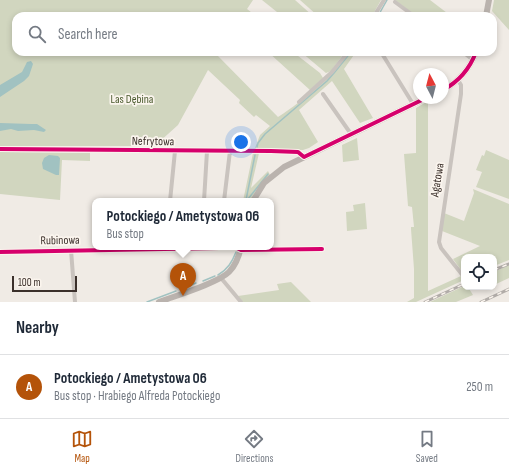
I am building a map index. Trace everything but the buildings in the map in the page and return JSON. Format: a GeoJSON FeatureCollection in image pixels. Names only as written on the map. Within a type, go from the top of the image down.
{"type":"FeatureCollection","features":[{"type":"Feature","properties":{"kind":"street"},"geometry":{"type":"LineString","coordinates":[[376,12],[384,0]]}},
{"type":"Feature","properties":{"kind":"street"},"geometry":{"type":"LineString","coordinates":[[487,12],[489,0]]}},
{"type":"Feature","properties":{"kind":"street"},"geometry":{"type":"LineString","coordinates":[[395,2],[409,12]]}},
{"type":"Feature","properties":{"kind":"street"},"geometry":{"type":"LineString","coordinates":[[299,102],[332,72],[345,56]]}},
{"type":"Feature","properties":{"kind":"street"},"geometry":{"type":"LineString","coordinates":[[255,198],[270,177],[284,168],[413,104],[383,56]]}},
{"type":"Feature","properties":{"kind":"street"},"geometry":{"type":"LineString","coordinates":[[468,56],[473,60]]}},
{"type":"Feature","properties":{"kind":"street"},"geometry":{"type":"LineString","coordinates":[[449,86],[458,80],[465,72],[474,56]]}},
{"type":"Feature","properties":{"kind":"street","name":"Agatowa"},"geometry":{"type":"LineString","coordinates":[[458,80],[461,85],[461,94],[439,242],[441,248],[461,273]]}},
{"type":"Feature","properties":{"kind":"street"},"geometry":{"type":"LineString","coordinates":[[323,94],[351,134]]}},
{"type":"Feature","properties":{"kind":"street","name":"Nefrytowa"},"geometry":{"type":"LineString","coordinates":[[0,149],[298,152],[304,157]]}},
{"type":"Feature","properties":{"kind":"street"},"geometry":{"type":"LineString","coordinates":[[170,198],[175,151]]}},
{"type":"Feature","properties":{"kind":"street"},"geometry":{"type":"LineString","coordinates":[[204,198],[207,151]]}},
{"type":"Feature","properties":{"kind":"street"},"geometry":{"type":"LineString","coordinates":[[224,198],[230,151]]}},
{"type":"Feature","properties":{"kind":"street","name":"Rubinowa"},"geometry":{"type":"LineString","coordinates":[[274,248],[322,249]]}},
{"type":"Feature","properties":{"kind":"street"},"geometry":{"type":"LineString","coordinates":[[71,250],[75,302]]}},
{"type":"Feature","properties":{"kind":"street","name":"Rubinowa"},"geometry":{"type":"LineString","coordinates":[[0,252],[92,250]]}},
{"type":"Feature","properties":{"kind":"street"},"geometry":{"type":"LineString","coordinates":[[159,302],[221,278],[234,266],[240,250]]}},
{"type":"Feature","properties":{"kind":"street"},"geometry":{"type":"LineString","coordinates":[[221,278],[241,302]]}},
{"type":"Feature","properties":{"kind":"green space","name":"Las Dębina"},"geometry":{"type":"Polygon","coordinates":[[[0,0],[253,0],[247,9],[251,12],[12,12],[12,56],[218,56],[278,117],[289,110],[316,87],[345,56],[353,56],[344,69],[373,118],[360,123],[332,81],[299,110],[318,142],[303,150],[255,148],[260,135],[270,126],[256,115],[254,117],[239,103],[240,100],[208,70],[178,125],[158,143],[155,140],[146,146],[0,146],[0,0]]]}},
{"type":"Feature","properties":{"kind":"green space"},"geometry":{"type":"Polygon","coordinates":[[[262,0],[295,0],[308,12],[277,12],[262,0]]]}},
{"type":"Feature","properties":{"kind":"green space"},"geometry":{"type":"Polygon","coordinates":[[[300,0],[381,0],[374,12],[314,12],[300,0]]]}},
{"type":"Feature","properties":{"kind":"green space"},"geometry":{"type":"Polygon","coordinates":[[[395,0],[430,0],[446,12],[411,12],[395,0]]]}},
{"type":"Feature","properties":{"kind":"green space"},"geometry":{"type":"Polygon","coordinates":[[[494,0],[509,0],[509,30],[497,17],[497,12],[492,11],[494,0]]]}},
{"type":"Feature","properties":{"kind":"green space"},"geometry":{"type":"Polygon","coordinates":[[[272,56],[298,56],[320,73],[323,78],[310,90],[272,56]]]}},
{"type":"Feature","properties":{"kind":"green space"},"geometry":{"type":"Polygon","coordinates":[[[306,56],[342,56],[331,71],[326,73],[306,56]]]}},
{"type":"Feature","properties":{"kind":"green space"},"geometry":{"type":"Polygon","coordinates":[[[423,104],[428,104],[428,291],[461,276],[461,281],[416,302],[407,302],[414,298],[414,269],[411,227],[414,227],[412,207],[408,206],[404,154],[416,153],[416,108],[423,104]]]}},
{"type":"Feature","properties":{"kind":"green space"},"geometry":{"type":"Polygon","coordinates":[[[357,138],[359,160],[343,162],[342,145],[357,138]]]}},
{"type":"Feature","properties":{"kind":"green space"},"geometry":{"type":"Polygon","coordinates":[[[486,150],[509,160],[509,199],[476,187],[482,172],[476,170],[482,155],[484,156],[486,150]]]}},
{"type":"Feature","properties":{"kind":"green space"},"geometry":{"type":"Polygon","coordinates":[[[0,152],[90,153],[90,161],[62,160],[60,200],[0,194],[0,152]]]}},
{"type":"Feature","properties":{"kind":"green space"},"geometry":{"type":"Polygon","coordinates":[[[253,153],[259,153],[251,188],[268,171],[270,175],[257,189],[252,198],[244,198],[253,153]]]}},
{"type":"Feature","properties":{"kind":"green space"},"geometry":{"type":"Polygon","coordinates":[[[473,189],[509,204],[509,260],[497,265],[497,254],[463,254],[480,246],[442,231],[444,213],[464,221],[474,193],[473,189]]]}},
{"type":"Feature","properties":{"kind":"green space"},"geometry":{"type":"Polygon","coordinates":[[[365,203],[367,229],[347,231],[346,212],[354,211],[353,205],[365,203]]]}},
{"type":"Feature","properties":{"kind":"green space"},"geometry":{"type":"Polygon","coordinates":[[[461,255],[461,270],[453,259],[461,255]]]}},
{"type":"Feature","properties":{"kind":"green space"},"geometry":{"type":"Polygon","coordinates":[[[509,265],[509,278],[497,284],[497,271],[509,265]]]}},
{"type":"Feature","properties":{"kind":"green space"},"geometry":{"type":"Polygon","coordinates":[[[291,282],[311,302],[243,302],[238,296],[279,290],[277,284],[291,282]]]}},
{"type":"Feature","properties":{"kind":"green space"},"geometry":{"type":"Polygon","coordinates":[[[461,287],[461,290],[470,290],[473,295],[456,302],[430,302],[461,287]]]}},
{"type":"Feature","properties":{"kind":"water"},"geometry":{"type":"Polygon","coordinates":[[[31,61],[33,64],[29,76],[0,97],[0,85],[22,72],[27,62],[31,61]]]}},
{"type":"Feature","properties":{"kind":"water"},"geometry":{"type":"Polygon","coordinates":[[[0,123],[37,124],[46,130],[44,132],[34,130],[18,131],[11,129],[0,131],[0,123]]]}},
{"type":"Feature","properties":{"kind":"water"},"geometry":{"type":"Polygon","coordinates":[[[49,155],[58,156],[60,158],[59,175],[43,169],[42,163],[44,158],[49,155]]]}},
{"type":"Feature","properties":{"kind":"waterway"},"geometry":{"type":"LineString","coordinates":[[380,12],[387,0]]}},
{"type":"Feature","properties":{"kind":"waterway"},"geometry":{"type":"LineString","coordinates":[[257,147],[258,143],[265,134],[327,81],[348,56]]}},
{"type":"Feature","properties":{"kind":"waterway"},"geometry":{"type":"LineString","coordinates":[[246,198],[255,155]]}},
{"type":"Feature","properties":{"kind":"waterway"},"geometry":{"type":"LineString","coordinates":[[249,198],[268,174]]}},
{"type":"Feature","properties":{"kind":"waterway"},"geometry":{"type":"LineString","coordinates":[[218,275],[229,265],[236,252]]}},
{"type":"Feature","properties":{"kind":"waterway"},"geometry":{"type":"LineString","coordinates":[[203,281],[215,276]]}},
{"type":"Feature","properties":{"kind":"waterway"},"geometry":{"type":"LineString","coordinates":[[181,289],[196,283]]}},
{"type":"Feature","properties":{"kind":"waterway"},"geometry":{"type":"LineString","coordinates":[[147,302],[176,291]]}},
{"type":"Feature","properties":{"kind":"railway"},"geometry":{"type":"LineString","coordinates":[[497,269],[509,264]]}},
{"type":"Feature","properties":{"kind":"railway"},"geometry":{"type":"LineString","coordinates":[[425,302],[461,285]]}},
{"type":"Feature","properties":{"kind":"railway"},"geometry":{"type":"LineString","coordinates":[[481,302],[509,289]]}},
{"type":"Feature","properties":{"kind":"cycle path"},"geometry":{"type":"LineString","coordinates":[[449,86],[463,74],[474,56]]}},
{"type":"Feature","properties":{"kind":"cycle path"},"geometry":{"type":"LineString","coordinates":[[0,149],[271,151],[298,152],[304,157],[414,104]]}},
{"type":"Feature","properties":{"kind":"cycle path"},"geometry":{"type":"LineString","coordinates":[[274,250],[322,249]]}},
{"type":"Feature","properties":{"kind":"cycle path"},"geometry":{"type":"LineString","coordinates":[[0,252],[110,250]]}},
{"type":"Feature","properties":{"kind":"place","name":"Potockiego / Ametystowa 06"},"geometry":{"type":"Point","coordinates":[183,296]}}]}
